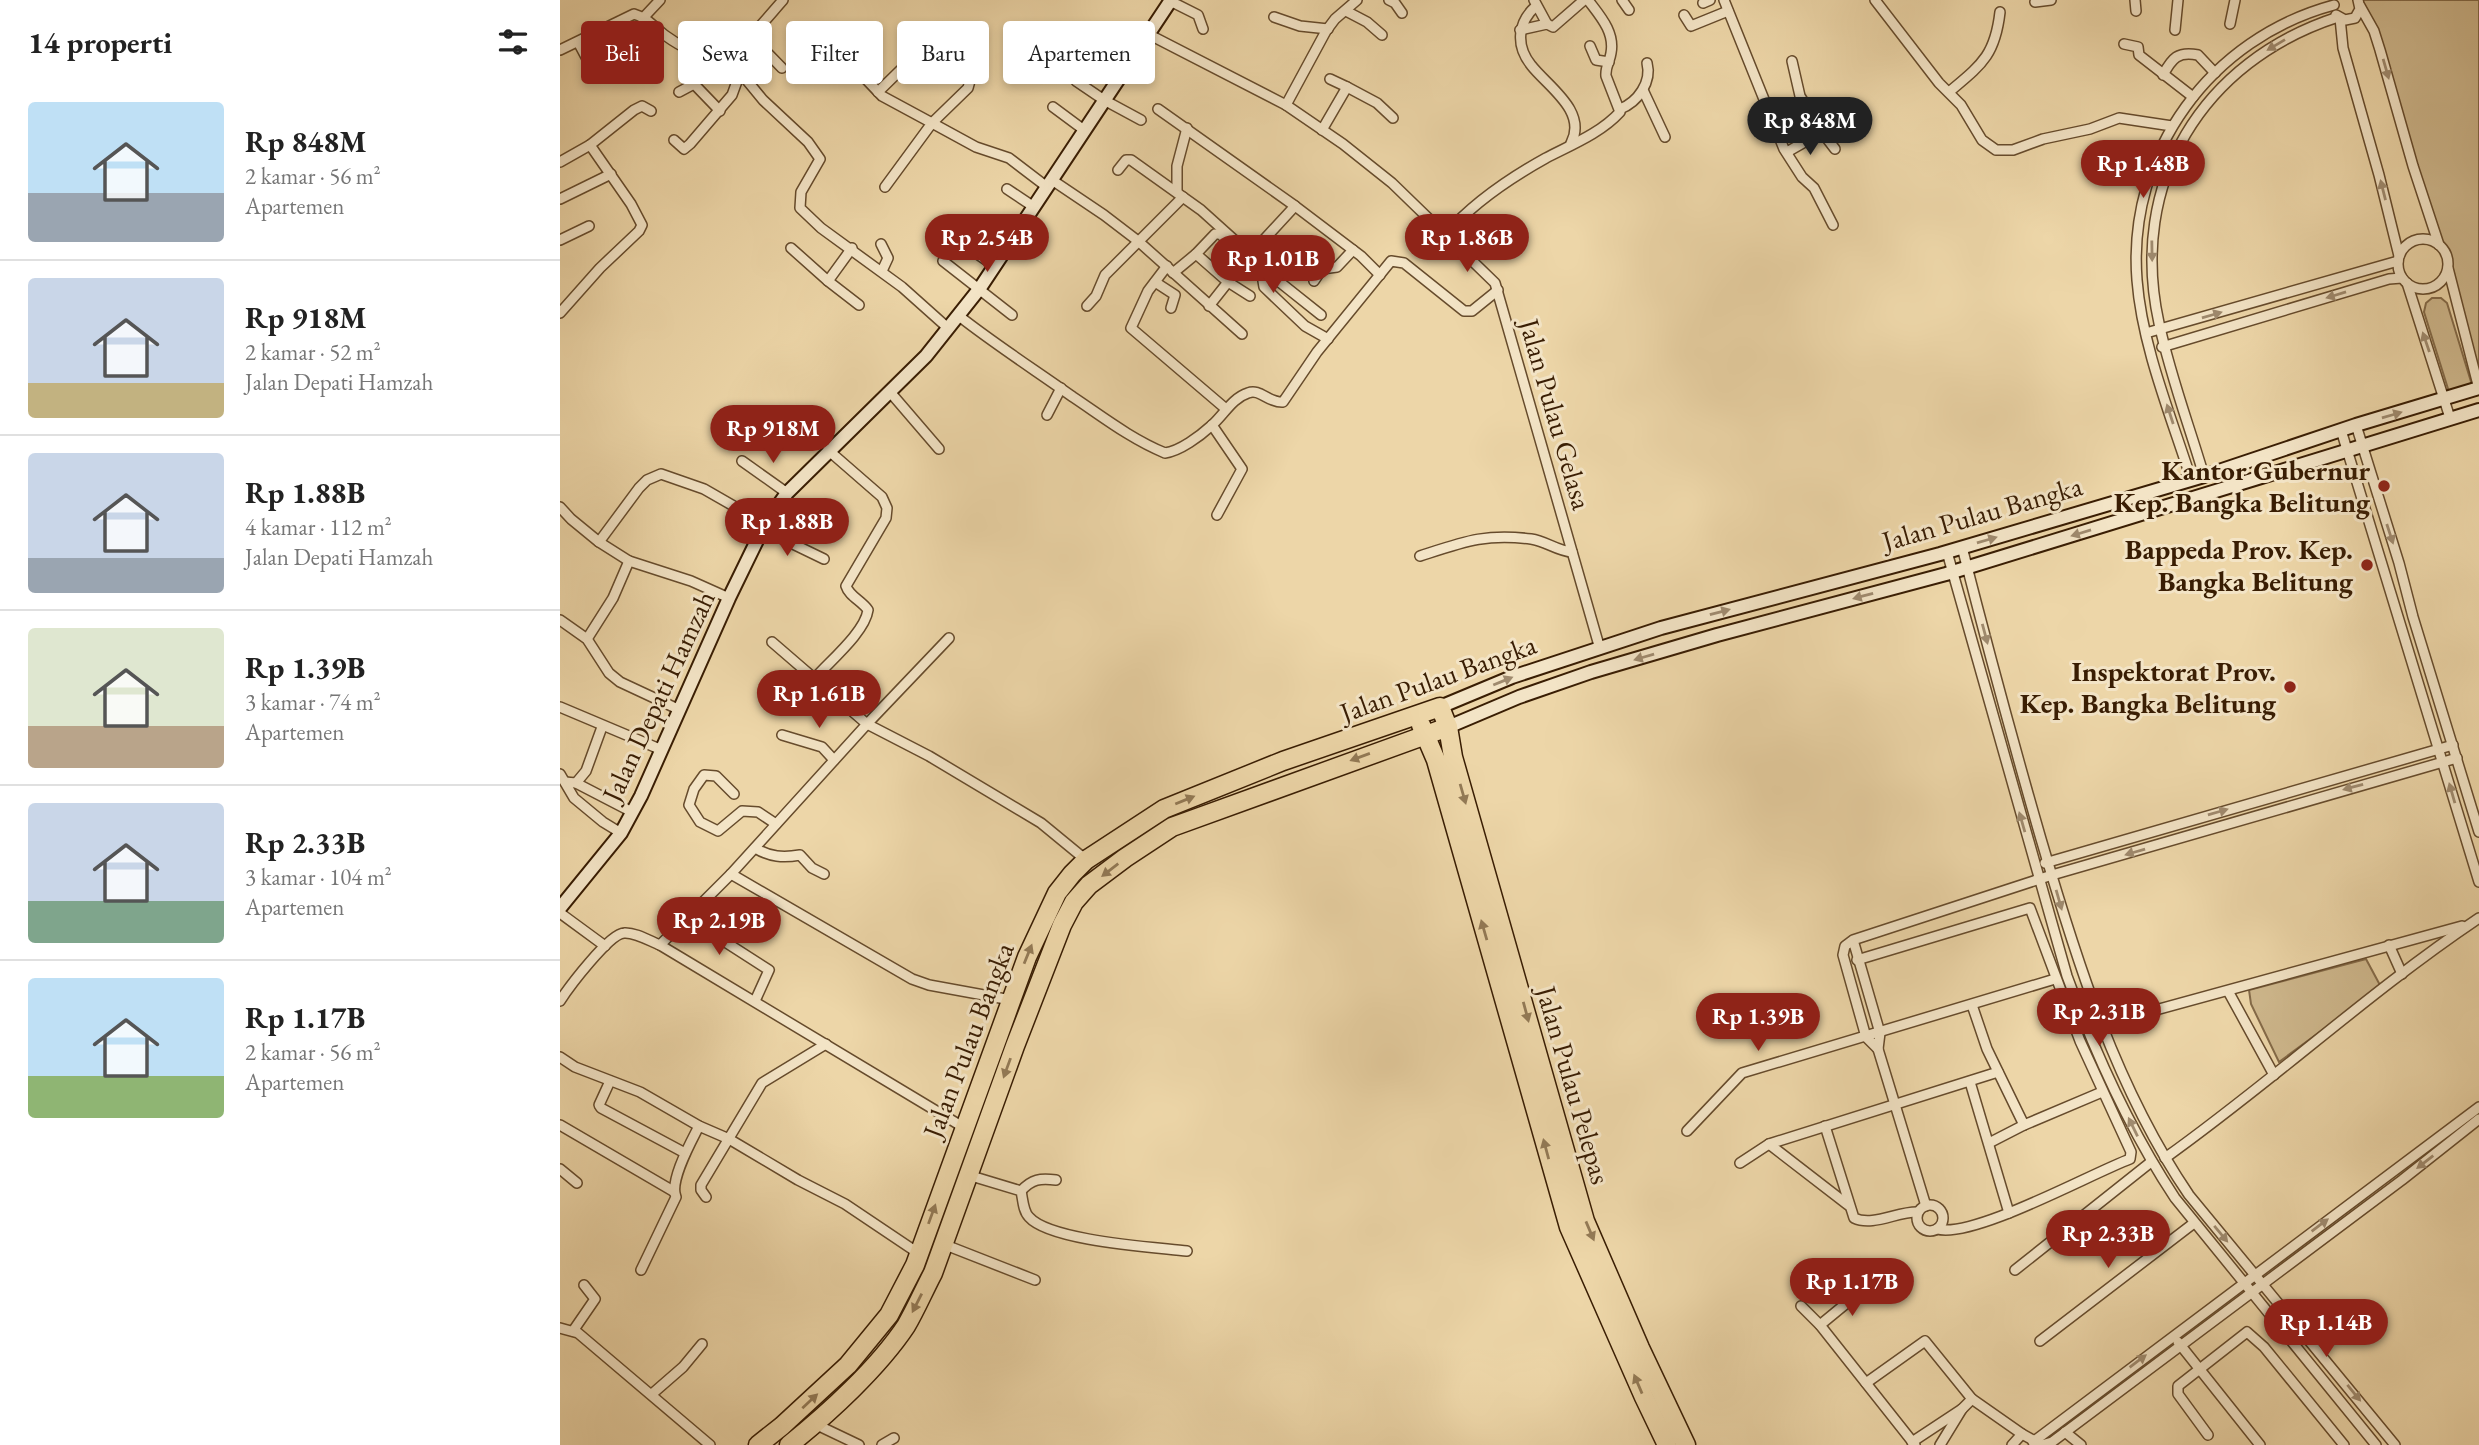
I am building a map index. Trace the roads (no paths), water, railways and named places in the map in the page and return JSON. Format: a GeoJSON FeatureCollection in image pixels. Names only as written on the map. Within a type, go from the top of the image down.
{"type":"FeatureCollection","features":[{"type":"Feature","properties":{"kind":"highway","name":"Jalan Pulau Pelepas"},"geometry":{"type":"LineString","coordinates":[[1440,707],[1448,727],[1460,782],[1585,1221],[1686,1445]]}},
{"type":"Feature","properties":{"kind":"highway","name":"Jalan Pulau Bangka"},"geometry":{"type":"LineString","coordinates":[[758,1445],[782,1426],[856,1355],[889,1315],[915,1265],[963,1127],[1044,917],[1057,893],[1086,860],[1164,809],[1283,761],[1440,707]]}},
{"type":"Feature","properties":{"kind":"highway","name":"Jalan Pulau Pelepas"},"geometry":{"type":"LineString","coordinates":[[1417,716],[1436,760],[1569,1227],[1667,1445]]}},
{"type":"Feature","properties":{"kind":"highway","name":"Jalan Pulau Bangka"},"geometry":{"type":"LineString","coordinates":[[789,1445],[815,1424],[862,1378],[905,1326],[933,1273],[1062,925],[1074,902],[1089,885],[1172,827],[1448,727]]}},
{"type":"Feature","properties":{"kind":"highway"},"geometry":{"type":"LineString","coordinates":[[975,1096],[994,1103]]}},
{"type":"Feature","properties":{"kind":"main road","name":"Jalan Depati Hamzah"},"geometry":{"type":"LineString","coordinates":[[1155,23],[1170,0]]}},
{"type":"Feature","properties":{"kind":"main road","name":"Jalan Depati Hamzah"},"geometry":{"type":"LineString","coordinates":[[560,911],[621,833],[764,527],[787,493],[890,392],[949,329],[981,288],[1115,84]]}},
{"type":"Feature","properties":{"kind":"main road","name":"Jalan Pulau Bangka"},"geometry":{"type":"LineString","coordinates":[[1440,707],[1512,677],[1661,628],[1947,552],[2204,476],[2356,425],[2479,389]]}},
{"type":"Feature","properties":{"kind":"main road","name":"Jalan Pulau Bangka"},"geometry":{"type":"LineString","coordinates":[[1448,727],[1519,697],[1591,672],[1967,568],[2479,410]]}},
{"type":"Feature","properties":{"kind":"street"},"geometry":{"type":"LineString","coordinates":[[644,17],[660,0]]}},
{"type":"Feature","properties":{"kind":"street"},"geometry":{"type":"LineString","coordinates":[[764,21],[783,0]]}},
{"type":"Feature","properties":{"kind":"street"},"geometry":{"type":"LineString","coordinates":[[1170,0],[1198,15],[1203,29]]}},
{"type":"Feature","properties":{"kind":"street"},"geometry":{"type":"LineString","coordinates":[[1286,105],[1328,29],[1357,0]]}},
{"type":"Feature","properties":{"kind":"street"},"geometry":{"type":"LineString","coordinates":[[1389,0],[1395,3],[1402,13]]}},
{"type":"Feature","properties":{"kind":"street"},"geometry":{"type":"LineString","coordinates":[[1520,30],[1547,24],[1554,26],[1586,0],[1599,13],[1612,37],[1606,76],[1620,109]]}},
{"type":"Feature","properties":{"kind":"street"},"geometry":{"type":"LineString","coordinates":[[1622,0],[1629,10]]}},
{"type":"Feature","properties":{"kind":"street"},"geometry":{"type":"LineString","coordinates":[[1724,0],[1762,99],[1787,152],[1802,177],[1814,188],[1833,225]]}},
{"type":"Feature","properties":{"kind":"street"},"geometry":{"type":"LineString","coordinates":[[1875,0],[1939,83],[1961,105],[1982,140],[2001,151],[2090,129],[2119,118],[2172,127]]}},
{"type":"Feature","properties":{"kind":"street"},"geometry":{"type":"LineString","coordinates":[[2035,2],[2051,0]]}},
{"type":"Feature","properties":{"kind":"street"},"geometry":{"type":"LineString","coordinates":[[2135,0],[2136,10]]}},
{"type":"Feature","properties":{"kind":"street"},"geometry":{"type":"LineString","coordinates":[[2175,30],[2178,0]]}},
{"type":"Feature","properties":{"kind":"street"},"geometry":{"type":"LineString","coordinates":[[2230,24],[2235,0]]}},
{"type":"Feature","properties":{"kind":"street"},"geometry":{"type":"LineString","coordinates":[[2191,479],[2146,334],[2137,278],[2139,224],[2150,170],[2172,127],[2193,97],[2228,60],[2304,13],[2333,2],[2404,281],[2450,418]]}},
{"type":"Feature","properties":{"kind":"street"},"geometry":{"type":"LineString","coordinates":[[1547,24],[1535,3],[1520,30],[1523,48],[1531,66],[1553,86],[1567,106],[1575,129],[1570,145]]}},
{"type":"Feature","properties":{"kind":"street"},"geometry":{"type":"LineString","coordinates":[[2204,476],[2165,346],[2154,290],[2152,234],[2164,182],[2183,138],[2212,97],[2240,69],[2290,36],[2339,18],[2353,19],[2358,14],[2359,3]]}},
{"type":"Feature","properties":{"kind":"street"},"geometry":{"type":"LineString","coordinates":[[2359,3],[2374,31],[2413,166],[2439,245],[2447,257],[2479,389]]}},
{"type":"Feature","properties":{"kind":"street"},"geometry":{"type":"LineString","coordinates":[[1346,11],[1367,22],[1382,35]]}},
{"type":"Feature","properties":{"kind":"street"},"geometry":{"type":"LineString","coordinates":[[1684,15],[1691,26],[1728,12]]}},
{"type":"Feature","properties":{"kind":"street"},"geometry":{"type":"LineString","coordinates":[[1949,92],[1982,62],[1994,45],[2000,12]]}},
{"type":"Feature","properties":{"kind":"street"},"geometry":{"type":"LineString","coordinates":[[560,50],[634,14],[644,17],[678,43]]}},
{"type":"Feature","properties":{"kind":"street"},"geometry":{"type":"LineString","coordinates":[[1274,17],[1300,26],[1328,29]]}},
{"type":"Feature","properties":{"kind":"street","name":"Jalan Pulau Gelasa"},"geometry":{"type":"LineString","coordinates":[[1155,38],[1286,105],[1322,130],[1392,183],[1486,272],[1498,290],[1600,649]]}},
{"type":"Feature","properties":{"kind":"street"},"geometry":{"type":"LineString","coordinates":[[878,92],[928,43],[936,41],[948,47],[968,69],[971,78],[969,86],[932,123],[885,187]]}},
{"type":"Feature","properties":{"kind":"street"},"geometry":{"type":"LineString","coordinates":[[578,42],[581,48]]}},
{"type":"Feature","properties":{"kind":"street"},"geometry":{"type":"LineString","coordinates":[[2124,44],[2138,47],[2139,55],[2193,97]]}},
{"type":"Feature","properties":{"kind":"street"},"geometry":{"type":"LineString","coordinates":[[1590,46],[1596,60],[1609,62]]}},
{"type":"Feature","properties":{"kind":"street"},"geometry":{"type":"LineString","coordinates":[[2163,75],[2171,59],[2182,53],[2198,55],[2215,73]]}},
{"type":"Feature","properties":{"kind":"street"},"geometry":{"type":"LineString","coordinates":[[772,58],[782,68]]}},
{"type":"Feature","properties":{"kind":"street"},"geometry":{"type":"LineString","coordinates":[[1792,61],[1800,96],[1835,149]]}},
{"type":"Feature","properties":{"kind":"street"},"geometry":{"type":"LineString","coordinates":[[1446,234],[1473,207],[1522,172],[1603,127],[1620,109],[1628,106],[1643,90],[1648,79],[1647,63]]}},
{"type":"Feature","properties":{"kind":"street"},"geometry":{"type":"LineString","coordinates":[[1330,79],[1377,103],[1393,118]]}},
{"type":"Feature","properties":{"kind":"street"},"geometry":{"type":"LineString","coordinates":[[679,92],[694,84],[720,111]]}},
{"type":"Feature","properties":{"kind":"street"},"geometry":{"type":"LineString","coordinates":[[674,140],[684,149],[720,111],[732,95],[736,84]]}},
{"type":"Feature","properties":{"kind":"street"},"geometry":{"type":"LineString","coordinates":[[749,84],[814,149],[820,159],[801,192],[800,208],[821,228],[882,271],[949,329]]}},
{"type":"Feature","properties":{"kind":"street"},"geometry":{"type":"LineString","coordinates":[[870,84],[878,92],[932,123],[976,147],[1009,158],[1104,215],[1138,241],[1242,334]]}},
{"type":"Feature","properties":{"kind":"street"},"geometry":{"type":"LineString","coordinates":[[1080,84],[1141,120]]}},
{"type":"Feature","properties":{"kind":"street"},"geometry":{"type":"LineString","coordinates":[[1322,130],[1347,87]]}},
{"type":"Feature","properties":{"kind":"street"},"geometry":{"type":"LineString","coordinates":[[1643,90],[1665,137]]}},
{"type":"Feature","properties":{"kind":"street"},"geometry":{"type":"LineString","coordinates":[[560,162],[590,145],[634,110],[642,106],[651,111]]}},
{"type":"Feature","properties":{"kind":"street"},"geometry":{"type":"LineString","coordinates":[[1053,107],[1084,130]]}},
{"type":"Feature","properties":{"kind":"street"},"geometry":{"type":"LineString","coordinates":[[1158,109],[1296,206],[1353,250],[1380,275]]}},
{"type":"Feature","properties":{"kind":"street"},"geometry":{"type":"LineString","coordinates":[[1087,306],[1096,296],[1105,275],[1180,195],[1177,166],[1187,128]]}},
{"type":"Feature","properties":{"kind":"street"},"geometry":{"type":"LineString","coordinates":[[1787,152],[1822,132]]}},
{"type":"Feature","properties":{"kind":"street"},"geometry":{"type":"LineString","coordinates":[[560,313],[642,225],[631,204],[590,145]]}},
{"type":"Feature","properties":{"kind":"street"},"geometry":{"type":"LineString","coordinates":[[1118,170],[1126,160],[1131,159],[1180,195],[1321,315]]}},
{"type":"Feature","properties":{"kind":"street"},"geometry":{"type":"LineString","coordinates":[[560,199],[611,174]]}},
{"type":"Feature","properties":{"kind":"street"},"geometry":{"type":"LineString","coordinates":[[1007,189],[1034,207]]}},
{"type":"Feature","properties":{"kind":"street"},"geometry":{"type":"LineString","coordinates":[[1226,409],[1131,328],[1155,282],[1196,254],[1211,236],[1217,233],[1248,257],[1296,206]]}},
{"type":"Feature","properties":{"kind":"street"},"geometry":{"type":"LineString","coordinates":[[560,240],[589,226]]}},
{"type":"Feature","properties":{"kind":"street"},"geometry":{"type":"LineString","coordinates":[[2146,334],[2399,259],[2404,248],[2416,240],[2430,240],[2439,245]]}},
{"type":"Feature","properties":{"kind":"street"},"geometry":{"type":"LineString","coordinates":[[881,244],[888,258],[882,271]]}},
{"type":"Feature","properties":{"kind":"street"},"geometry":{"type":"LineString","coordinates":[[964,245],[995,266]]}},
{"type":"Feature","properties":{"kind":"street"},"geometry":{"type":"LineString","coordinates":[[791,248],[859,305]]}},
{"type":"Feature","properties":{"kind":"street"},"geometry":{"type":"LineString","coordinates":[[828,281],[852,248]]}},
{"type":"Feature","properties":{"kind":"street"},"geometry":{"type":"LineString","coordinates":[[1314,281],[1322,269],[1337,267],[1353,250]]}},
{"type":"Feature","properties":{"kind":"street"},"geometry":{"type":"LineString","coordinates":[[1196,254],[1228,282],[1250,296]]}},
{"type":"Feature","properties":{"kind":"street"},"geometry":{"type":"LineString","coordinates":[[943,261],[1012,314]]}},
{"type":"Feature","properties":{"kind":"street"},"geometry":{"type":"LineString","coordinates":[[959,316],[989,340],[1143,444],[1165,453],[1183,446],[1212,425],[1226,409],[1252,392],[1257,392],[1273,402],[1283,402],[1328,339],[1391,261],[1404,263],[1464,311],[1472,311],[1498,290]]}},
{"type":"Feature","properties":{"kind":"street"},"geometry":{"type":"LineString","coordinates":[[2151,350],[2389,279],[2404,281],[2420,289],[2434,286],[2442,280],[2448,267]]}},
{"type":"Feature","properties":{"kind":"street"},"geometry":{"type":"LineString","coordinates":[[1268,272],[1263,281],[1264,287],[1305,326],[1328,339]]}},
{"type":"Feature","properties":{"kind":"street"},"geometry":{"type":"LineString","coordinates":[[1155,282],[1175,295],[1171,308]]}},
{"type":"Feature","properties":{"kind":"street"},"geometry":{"type":"LineString","coordinates":[[1209,306],[1228,282]]}},
{"type":"Feature","properties":{"kind":"street"},"geometry":{"type":"LineString","coordinates":[[1047,415],[1061,388]]}},
{"type":"Feature","properties":{"kind":"street"},"geometry":{"type":"LineString","coordinates":[[890,392],[939,449]]}},
{"type":"Feature","properties":{"kind":"street"},"geometry":{"type":"LineString","coordinates":[[1212,425],[1241,468],[1217,515]]}},
{"type":"Feature","properties":{"kind":"street"},"geometry":{"type":"LineString","coordinates":[[2356,425],[2479,832]]}},
{"type":"Feature","properties":{"kind":"street"},"geometry":{"type":"LineString","coordinates":[[2341,430],[2479,882]]}},
{"type":"Feature","properties":{"kind":"street"},"geometry":{"type":"LineString","coordinates":[[815,678],[852,638],[868,615],[869,610],[863,602],[851,594],[846,586],[886,518],[887,508],[882,497],[828,450]]}},
{"type":"Feature","properties":{"kind":"street"},"geometry":{"type":"LineString","coordinates":[[742,461],[787,493]]}},
{"type":"Feature","properties":{"kind":"street"},"geometry":{"type":"LineString","coordinates":[[599,542],[639,488],[647,480],[661,474],[704,489],[764,527],[824,559]]}},
{"type":"Feature","properties":{"kind":"street"},"geometry":{"type":"LineString","coordinates":[[560,507],[599,542],[629,561],[691,581],[729,598]]}},
{"type":"Feature","properties":{"kind":"street"},"geometry":{"type":"LineString","coordinates":[[1420,556],[1472,539],[1487,537],[1531,539],[1572,552]]}},
{"type":"Feature","properties":{"kind":"street"},"geometry":{"type":"LineString","coordinates":[[1962,547],[2008,726],[2066,925],[2101,1025],[2165,1158],[2189,1195],[2395,1445]]}},
{"type":"Feature","properties":{"kind":"street"},"geometry":{"type":"LineString","coordinates":[[1947,552],[2043,896],[2081,1016],[2151,1162],[2194,1223],[2376,1445]]}},
{"type":"Feature","properties":{"kind":"street"},"geometry":{"type":"LineString","coordinates":[[587,639],[613,598],[629,561]]}},
{"type":"Feature","properties":{"kind":"street"},"geometry":{"type":"LineString","coordinates":[[560,620],[587,639],[609,673],[620,682],[680,710]]}},
{"type":"Feature","properties":{"kind":"street"},"geometry":{"type":"LineString","coordinates":[[660,945],[731,874],[867,724],[950,638]]}},
{"type":"Feature","properties":{"kind":"street"},"geometry":{"type":"LineString","coordinates":[[772,642],[867,724],[929,756],[1041,823],[1086,860]]}},
{"type":"Feature","properties":{"kind":"street"},"geometry":{"type":"LineString","coordinates":[[560,707],[602,727],[662,750]]}},
{"type":"Feature","properties":{"kind":"street"},"geometry":{"type":"LineString","coordinates":[[576,783],[586,771],[602,727]]}},
{"type":"Feature","properties":{"kind":"street"},"geometry":{"type":"LineString","coordinates":[[782,735],[822,747],[834,760]]}},
{"type":"Feature","properties":{"kind":"street"},"geometry":{"type":"LineString","coordinates":[[2035,866],[2453,745]]}},
{"type":"Feature","properties":{"kind":"street"},"geometry":{"type":"LineString","coordinates":[[1878,1049],[1866,1037],[1843,956],[1845,946],[1853,940],[2052,875],[2457,758]]}},
{"type":"Feature","properties":{"kind":"street"},"geometry":{"type":"LineString","coordinates":[[734,794],[716,776],[704,775],[694,789],[690,805],[700,822],[718,831],[742,810],[758,812],[776,824]]}},
{"type":"Feature","properties":{"kind":"street"},"geometry":{"type":"LineString","coordinates":[[563,778],[632,812]]}},
{"type":"Feature","properties":{"kind":"street"},"geometry":{"type":"LineString","coordinates":[[563,778],[574,798],[621,833]]}},
{"type":"Feature","properties":{"kind":"street"},"geometry":{"type":"LineString","coordinates":[[755,848],[772,856],[789,858],[800,855],[812,868],[824,874]]}},
{"type":"Feature","properties":{"kind":"street"},"geometry":{"type":"LineString","coordinates":[[731,874],[912,979],[929,985],[1011,1000]]}},
{"type":"Feature","properties":{"kind":"street"},"geometry":{"type":"LineString","coordinates":[[1857,960],[2030,908],[2043,896]]}},
{"type":"Feature","properties":{"kind":"street"},"geometry":{"type":"LineString","coordinates":[[1853,940],[1880,1033],[1878,1049],[1922,1209],[1917,1220],[1921,1227],[1928,1231],[1948,1231],[2009,1213],[2131,1156],[2132,1152],[2102,1092],[2055,979],[2030,908]]}},
{"type":"Feature","properties":{"kind":"street"},"geometry":{"type":"LineString","coordinates":[[560,911],[605,946]]}},
{"type":"Feature","properties":{"kind":"street"},"geometry":{"type":"LineString","coordinates":[[688,918],[769,970],[755,1001]]}},
{"type":"Feature","properties":{"kind":"street"},"geometry":{"type":"LineString","coordinates":[[2165,1158],[2402,974],[2479,918]]}},
{"type":"Feature","properties":{"kind":"street"},"geometry":{"type":"LineString","coordinates":[[2101,1025],[2470,924]]}},
{"type":"Feature","properties":{"kind":"street"},"geometry":{"type":"LineString","coordinates":[[560,1000],[605,946],[617,934],[628,932],[660,945],[963,1127]]}},
{"type":"Feature","properties":{"kind":"street"},"geometry":{"type":"LineString","coordinates":[[2389,945],[2402,974]]}},
{"type":"Feature","properties":{"kind":"street"},"geometry":{"type":"LineString","coordinates":[[1687,1131],[1742,1073],[2055,979]]}},
{"type":"Feature","properties":{"kind":"street"},"geometry":{"type":"LineString","coordinates":[[2228,991],[2274,1075]]}},
{"type":"Feature","properties":{"kind":"street"},"geometry":{"type":"LineString","coordinates":[[1972,1005],[1987,1049],[2024,1125]]}},
{"type":"Feature","properties":{"kind":"street"},"geometry":{"type":"LineString","coordinates":[[706,1197],[701,1185],[762,1083],[826,1044]]}},
{"type":"Feature","properties":{"kind":"street"},"geometry":{"type":"LineString","coordinates":[[1987,1049],[1988,1077]]}},
{"type":"Feature","properties":{"kind":"street"},"geometry":{"type":"LineString","coordinates":[[560,1058],[575,1067],[640,1092],[699,1126],[729,1139],[845,1204],[918,1253]]}},
{"type":"Feature","properties":{"kind":"street"},"geometry":{"type":"LineString","coordinates":[[1740,1163],[1769,1144],[1998,1072]]}},
{"type":"Feature","properties":{"kind":"street"},"geometry":{"type":"LineString","coordinates":[[610,1081],[601,1108],[685,1153]]}},
{"type":"Feature","properties":{"kind":"street"},"geometry":{"type":"LineString","coordinates":[[1970,1082],[2009,1213]]}},
{"type":"Feature","properties":{"kind":"street"},"geometry":{"type":"LineString","coordinates":[[1989,1143],[2102,1092]]}},
{"type":"Feature","properties":{"kind":"street"},"geometry":{"type":"LineString","coordinates":[[2033,1442],[2479,1107]]}},
{"type":"Feature","properties":{"kind":"street"},"geometry":{"type":"LineString","coordinates":[[1866,1383],[1925,1340],[1972,1399],[2033,1442],[2048,1444],[2252,1293],[2479,1119]]}},
{"type":"Feature","properties":{"kind":"street"},"geometry":{"type":"LineString","coordinates":[[560,1125],[673,1191],[676,1197],[641,1270]]}},
{"type":"Feature","properties":{"kind":"street"},"geometry":{"type":"LineString","coordinates":[[673,1191],[685,1153],[699,1126]]}},
{"type":"Feature","properties":{"kind":"street"},"geometry":{"type":"LineString","coordinates":[[1825,1126],[1854,1218],[1864,1221],[1937,1207],[1942,1214],[1942,1222],[1937,1229]]}},
{"type":"Feature","properties":{"kind":"street"},"geometry":{"type":"LineString","coordinates":[[1769,1144],[1849,1206]]}},
{"type":"Feature","properties":{"kind":"street"},"geometry":{"type":"LineString","coordinates":[[2015,1270],[2151,1162]]}},
{"type":"Feature","properties":{"kind":"street"},"geometry":{"type":"LineString","coordinates":[[560,1169],[577,1183]]}},
{"type":"Feature","properties":{"kind":"street"},"geometry":{"type":"LineString","coordinates":[[968,1175],[1021,1191]]}},
{"type":"Feature","properties":{"kind":"street"},"geometry":{"type":"LineString","coordinates":[[1021,1191],[1030,1181],[1056,1180]]}},
{"type":"Feature","properties":{"kind":"street"},"geometry":{"type":"LineString","coordinates":[[1021,1191],[1026,1214],[1032,1221],[1050,1229],[1075,1237],[1187,1251]]}},
{"type":"Feature","properties":{"kind":"street"},"geometry":{"type":"LineString","coordinates":[[2040,1341],[2194,1223]]}},
{"type":"Feature","properties":{"kind":"street"},"geometry":{"type":"LineString","coordinates":[[943,1244],[1035,1280]]}},
{"type":"Feature","properties":{"kind":"street"},"geometry":{"type":"LineString","coordinates":[[573,1331],[595,1298],[584,1285]]}},
{"type":"Feature","properties":{"kind":"street"},"geometry":{"type":"LineString","coordinates":[[1820,1325],[1865,1288]]}},
{"type":"Feature","properties":{"kind":"street"},"geometry":{"type":"LineString","coordinates":[[1801,1306],[1820,1325],[1914,1444],[1972,1399]]}},
{"type":"Feature","properties":{"kind":"street"},"geometry":{"type":"LineString","coordinates":[[560,1328],[573,1331],[652,1394],[710,1445]]}},
{"type":"Feature","properties":{"kind":"street"},"geometry":{"type":"LineString","coordinates":[[2208,1435],[2177,1390],[2181,1382],[2243,1333],[2251,1333],[2344,1445]]}},
{"type":"Feature","properties":{"kind":"street"},"geometry":{"type":"LineString","coordinates":[[2174,1335],[2260,1445]]}},
{"type":"Feature","properties":{"kind":"street"},"geometry":{"type":"LineString","coordinates":[[652,1394],[683,1367],[702,1344]]}},
{"type":"Feature","properties":{"kind":"street"},"geometry":{"type":"LineString","coordinates":[[1940,1445],[1962,1409]]}},
{"type":"Feature","properties":{"kind":"street"},"geometry":{"type":"LineString","coordinates":[[815,1424],[859,1445]]}},
{"type":"Feature","properties":{"kind":"street"},"geometry":{"type":"LineString","coordinates":[[2065,1432],[2081,1445]]}},
{"type":"Feature","properties":{"kind":"street"},"geometry":{"type":"LineString","coordinates":[[2012,1445],[2022,1434]]}},
{"type":"Feature","properties":{"kind":"street"},"geometry":{"type":"LineString","coordinates":[[882,1445],[894,1438]]}},
{"type":"Feature","properties":{"kind":"place","name":"Kantor Gubernur Kep. Bangka Belitung"},"geometry":{"type":"Point","coordinates":[2384,486]}},
{"type":"Feature","properties":{"kind":"place","name":"Bappeda Prov. Kep. Bangka Belitung"},"geometry":{"type":"Point","coordinates":[2367,565]}},
{"type":"Feature","properties":{"kind":"place","name":"Inspektorat Prov. Kep. Bangka Belitung"},"geometry":{"type":"Point","coordinates":[2290,687]}}]}
